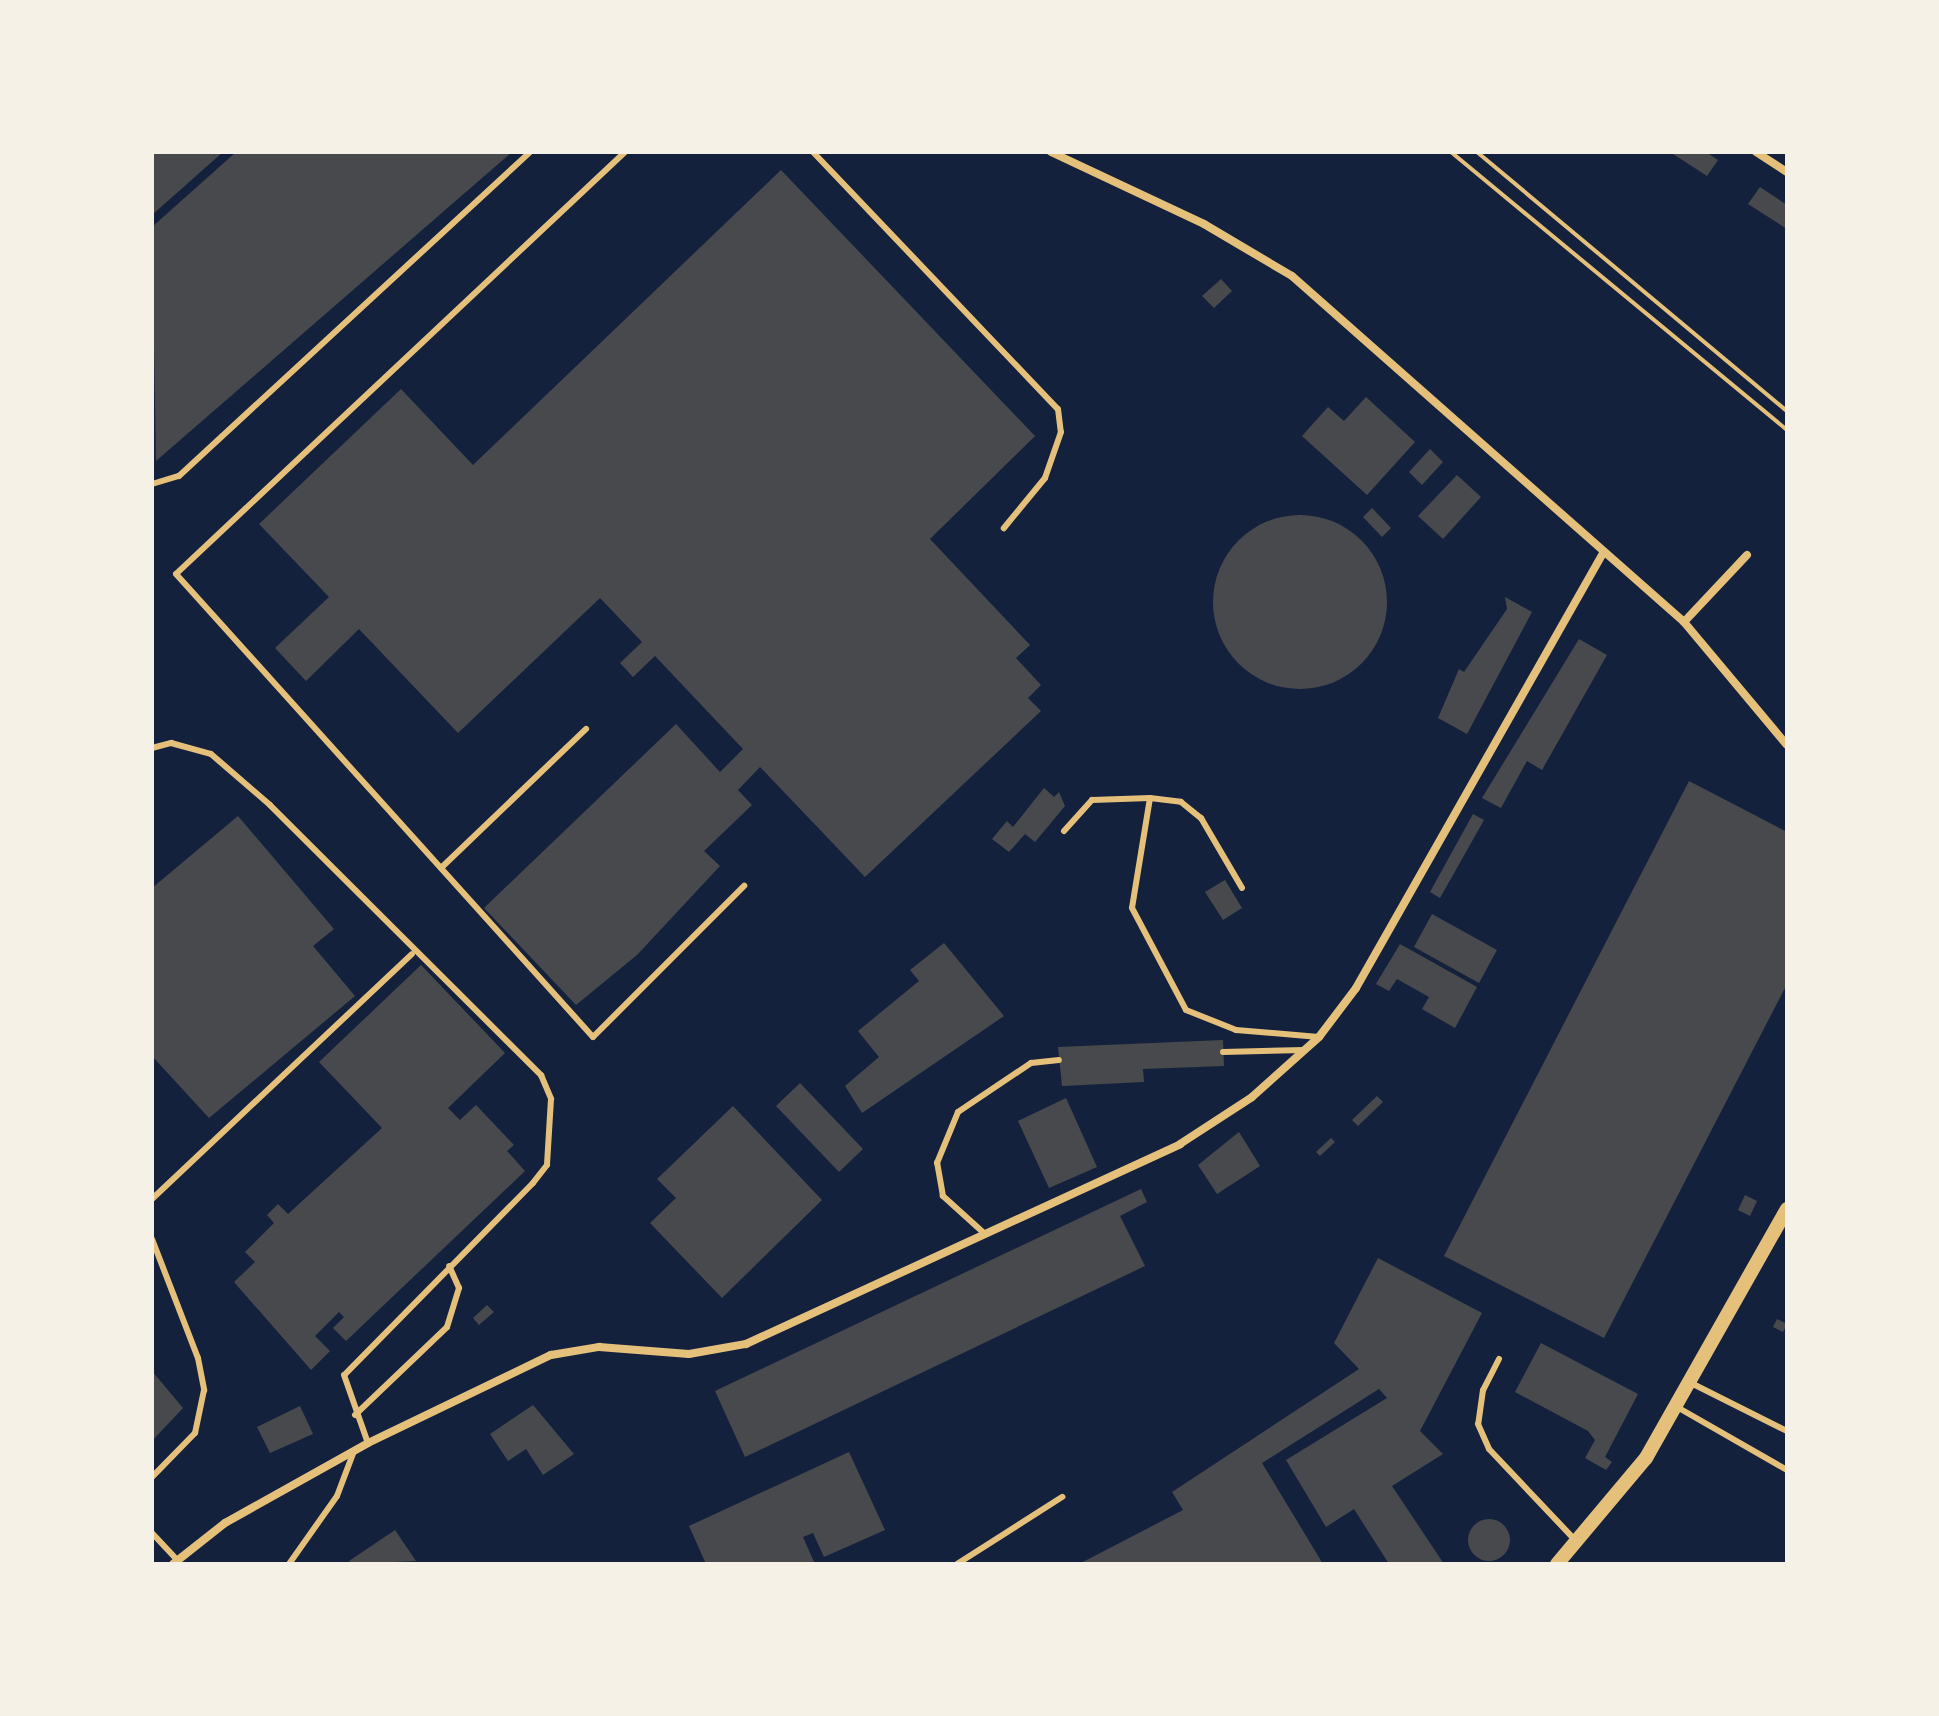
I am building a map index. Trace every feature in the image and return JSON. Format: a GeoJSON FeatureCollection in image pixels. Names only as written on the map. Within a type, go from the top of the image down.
{"type":"FeatureCollection","features":[{"type":"Feature","properties":{"kind":"street"},"geometry":{"type":"LineString","coordinates":[[1051,152],[1204,224],[1292,276],[1603,554],[1684,622],[1787,745]]}},
{"type":"Feature","properties":{"kind":"street"},"geometry":{"type":"LineString","coordinates":[[1756,152],[1787,172]]}},
{"type":"Feature","properties":{"kind":"street"},"geometry":{"type":"LineString","coordinates":[[175,1562],[225,1523],[355,1450],[551,1355],[599,1347],[689,1354],[746,1344],[1180,1144],[1252,1097],[1319,1037],[1356,988],[1603,554]]}},
{"type":"Feature","properties":{"kind":"street"},"geometry":{"type":"LineString","coordinates":[[1684,622],[1747,555]]}},
{"type":"Feature","properties":{"kind":"street"},"geometry":{"type":"LineString","coordinates":[[1557,1564],[1625,1488],[1691,1383],[1787,1209]]}},
{"type":"Feature","properties":{"kind":"lane"},"geometry":{"type":"LineString","coordinates":[[152,484],[179,476],[530,152]]}},
{"type":"Feature","properties":{"kind":"lane"},"geometry":{"type":"LineString","coordinates":[[625,152],[176,574],[593,1037],[744,886]]}},
{"type":"Feature","properties":{"kind":"lane"},"geometry":{"type":"LineString","coordinates":[[813,152],[1058,409],[1061,432],[1045,478],[1004,528]]}},
{"type":"Feature","properties":{"kind":"lane"},"geometry":{"type":"LineString","coordinates":[[441,868],[586,729]]}},
{"type":"Feature","properties":{"kind":"lane"},"geometry":{"type":"LineString","coordinates":[[152,748],[171,743],[211,754],[412,954],[429,960],[531,1064],[551,1099],[547,1165],[344,1375],[355,1415],[368,1443]]}},
{"type":"Feature","properties":{"kind":"lane"},"geometry":{"type":"LineString","coordinates":[[1150,798],[1132,908],[1186,1010],[1236,1030],[1319,1037]]}},
{"type":"Feature","properties":{"kind":"lane"},"geometry":{"type":"LineString","coordinates":[[1064,831],[1092,800],[1150,798],[1181,802],[1201,818],[1242,888]]}},
{"type":"Feature","properties":{"kind":"lane"},"geometry":{"type":"LineString","coordinates":[[152,1199],[412,954]]}},
{"type":"Feature","properties":{"kind":"lane"},"geometry":{"type":"LineString","coordinates":[[1223,1052],[1304,1050]]}},
{"type":"Feature","properties":{"kind":"lane"},"geometry":{"type":"LineString","coordinates":[[985,1234],[943,1196],[937,1163],[958,1112],[1031,1063],[1059,1060]]}},
{"type":"Feature","properties":{"kind":"lane"},"geometry":{"type":"LineString","coordinates":[[152,1239],[204,1390],[195,1433],[152,1477]]}},
{"type":"Feature","properties":{"kind":"lane"},"geometry":{"type":"LineString","coordinates":[[355,1415],[447,1327],[459,1288],[449,1266]]}},
{"type":"Feature","properties":{"kind":"lane"},"geometry":{"type":"LineString","coordinates":[[1499,1359],[1483,1390],[1478,1424],[1489,1449],[1577,1542]]}},
{"type":"Feature","properties":{"kind":"lane"},"geometry":{"type":"LineString","coordinates":[[1691,1383],[1787,1431]]}},
{"type":"Feature","properties":{"kind":"lane"},"geometry":{"type":"LineString","coordinates":[[1677,1407],[1787,1470]]}},
{"type":"Feature","properties":{"kind":"lane"},"geometry":{"type":"LineString","coordinates":[[289,1564],[337,1496],[355,1450]]}},
{"type":"Feature","properties":{"kind":"lane"},"geometry":{"type":"LineString","coordinates":[[957,1564],[1062,1497]]}},
{"type":"Feature","properties":{"kind":"lane"},"geometry":{"type":"LineString","coordinates":[[152,1533],[175,1562]]}},
{"type":"Feature","properties":{"kind":"path"},"geometry":{"type":"LineString","coordinates":[[1451,152],[1787,430]]}},
{"type":"Feature","properties":{"kind":"path"},"geometry":{"type":"LineString","coordinates":[[1477,152],[1787,411]]}},
{"type":"Feature","properties":{"kind":"building"},"geometry":{"type":"Polygon","coordinates":[[[152,152],[223,152],[152,215],[152,152]]]}},
{"type":"Feature","properties":{"kind":"building"},"geometry":{"type":"Polygon","coordinates":[[[236,152],[512,152],[156,461],[152,227],[236,152]]]}},
{"type":"Feature","properties":{"kind":"building"},"geometry":{"type":"Polygon","coordinates":[[[1670,152],[1706,152],[1718,160],[1707,176],[1670,152]]]}},
{"type":"Feature","properties":{"kind":"building"},"geometry":{"type":"Polygon","coordinates":[[[781,170],[1035,436],[930,539],[1030,645],[1016,658],[1041,685],[1028,698],[1041,711],[865,877],[760,767],[738,790],[752,805],[704,851],[720,866],[637,955],[576,1005],[484,908],[676,724],[720,772],[743,749],[655,656],[633,677],[620,663],[642,642],[600,598],[458,733],[359,629],[306,681],[275,648],[329,597],[259,524],[401,389],[473,465],[781,170]]]}},
{"type":"Feature","properties":{"kind":"building"},"geometry":{"type":"Polygon","coordinates":[[[1760,187],[1787,205],[1787,229],[1748,204],[1760,187]]]}},
{"type":"Feature","properties":{"kind":"building"},"geometry":{"type":"Polygon","coordinates":[[[1221,279],[1232,291],[1214,308],[1202,296],[1221,279]]]}},
{"type":"Feature","properties":{"kind":"building"},"geometry":{"type":"Polygon","coordinates":[[[1366,397],[1415,442],[1367,495],[1302,436],[1328,407],[1344,421],[1366,397]]]}},
{"type":"Feature","properties":{"kind":"building"},"geometry":{"type":"Polygon","coordinates":[[[1430,449],[1443,462],[1422,485],[1409,472],[1430,449]]]}},
{"type":"Feature","properties":{"kind":"building"},"geometry":{"type":"Polygon","coordinates":[[[1457,475],[1481,497],[1443,539],[1418,516],[1457,475]]]}},
{"type":"Feature","properties":{"kind":"building"},"geometry":{"type":"Polygon","coordinates":[[[1372,508],[1391,528],[1382,537],[1363,517],[1372,508]]]}},
{"type":"Feature","properties":{"kind":"building"},"geometry":{"type":"Polygon","coordinates":[[[1300,515],[1333,522],[1361,541],[1380,569],[1387,602],[1380,635],[1361,663],[1333,682],[1300,689],[1267,682],[1239,663],[1220,635],[1213,602],[1220,569],[1239,541],[1267,522],[1300,515]]]}},
{"type":"Feature","properties":{"kind":"building"},"geometry":{"type":"Polygon","coordinates":[[[1505,597],[1532,612],[1467,734],[1438,718],[1459,669],[1464,672],[1507,609],[1505,597]]]}},
{"type":"Feature","properties":{"kind":"building"},"geometry":{"type":"Polygon","coordinates":[[[1579,639],[1607,655],[1542,770],[1527,761],[1501,808],[1482,798],[1579,639]]]}},
{"type":"Feature","properties":{"kind":"building"},"geometry":{"type":"Polygon","coordinates":[[[1689,781],[1787,832],[1787,984],[1604,1338],[1444,1256],[1689,781]]]}},
{"type":"Feature","properties":{"kind":"building"},"geometry":{"type":"Polygon","coordinates":[[[1044,788],[1054,797],[1059,792],[1065,806],[1035,842],[1025,834],[1009,852],[992,839],[1007,821],[1013,827],[1044,788]]]}},
{"type":"Feature","properties":{"kind":"building"},"geometry":{"type":"Polygon","coordinates":[[[1473,814],[1484,820],[1440,898],[1430,892],[1473,814]]]}},
{"type":"Feature","properties":{"kind":"building"},"geometry":{"type":"Polygon","coordinates":[[[238,816],[334,929],[313,946],[355,996],[209,1118],[152,1056],[152,888],[238,816]]]}},
{"type":"Feature","properties":{"kind":"building"},"geometry":{"type":"Polygon","coordinates":[[[1225,880],[1242,908],[1223,920],[1205,892],[1225,880]]]}},
{"type":"Feature","properties":{"kind":"building"},"geometry":{"type":"Polygon","coordinates":[[[1432,914],[1497,950],[1479,983],[1414,947],[1432,914]]]}},
{"type":"Feature","properties":{"kind":"building"},"geometry":{"type":"Polygon","coordinates":[[[944,943],[1004,1016],[862,1113],[845,1086],[879,1057],[858,1031],[919,981],[910,970],[944,943]]]}},
{"type":"Feature","properties":{"kind":"building"},"geometry":{"type":"Polygon","coordinates":[[[1400,944],[1477,987],[1455,1028],[1422,1009],[1429,997],[1397,979],[1389,991],[1376,984],[1400,944]]]}},
{"type":"Feature","properties":{"kind":"building"},"geometry":{"type":"Polygon","coordinates":[[[421,965],[505,1053],[448,1108],[460,1120],[476,1105],[514,1145],[507,1151],[525,1171],[346,1341],[333,1328],[344,1317],[339,1312],[315,1336],[330,1351],[311,1370],[234,1282],[255,1262],[245,1252],[274,1223],[267,1215],[278,1204],[288,1214],[382,1128],[319,1062],[421,965]]]}},
{"type":"Feature","properties":{"kind":"building"},"geometry":{"type":"Polygon","coordinates":[[[1223,1040],[1224,1066],[1143,1069],[1144,1082],[1062,1086],[1058,1047],[1223,1040]]]}},
{"type":"Feature","properties":{"kind":"building"},"geometry":{"type":"Polygon","coordinates":[[[800,1083],[863,1149],[839,1172],[776,1106],[800,1083]]]}},
{"type":"Feature","properties":{"kind":"building"},"geometry":{"type":"Polygon","coordinates":[[[1377,1096],[1383,1102],[1358,1126],[1352,1120],[1377,1096]]]}},
{"type":"Feature","properties":{"kind":"building"},"geometry":{"type":"Polygon","coordinates":[[[1066,1098],[1097,1167],[1049,1188],[1018,1121],[1066,1098]]]}},
{"type":"Feature","properties":{"kind":"building"},"geometry":{"type":"Polygon","coordinates":[[[733,1106],[822,1200],[722,1298],[650,1223],[676,1198],[657,1179],[733,1106]]]}},
{"type":"Feature","properties":{"kind":"building"},"geometry":{"type":"Polygon","coordinates":[[[1239,1132],[1260,1166],[1217,1194],[1198,1165],[1239,1132]]]}},
{"type":"Feature","properties":{"kind":"building"},"geometry":{"type":"Polygon","coordinates":[[[1331,1138],[1335,1142],[1320,1156],[1316,1152],[1331,1138]]]}},
{"type":"Feature","properties":{"kind":"building"},"geometry":{"type":"Polygon","coordinates":[[[1141,1189],[1147,1202],[1120,1216],[1145,1266],[745,1457],[715,1391],[1141,1189]]]}},
{"type":"Feature","properties":{"kind":"building"},"geometry":{"type":"Polygon","coordinates":[[[1745,1195],[1757,1201],[1750,1216],[1738,1210],[1745,1195]]]}},
{"type":"Feature","properties":{"kind":"building"},"geometry":{"type":"Polygon","coordinates":[[[1378,1258],[1482,1313],[1420,1431],[1443,1454],[1392,1486],[1444,1564],[1389,1564],[1354,1509],[1326,1527],[1286,1460],[1387,1398],[1379,1389],[1262,1463],[1323,1564],[1079,1564],[1183,1510],[1172,1492],[1359,1369],[1334,1343],[1378,1258]]]}},
{"type":"Feature","properties":{"kind":"building"},"geometry":{"type":"Polygon","coordinates":[[[487,1305],[494,1312],[479,1325],[473,1318],[487,1305]]]}},
{"type":"Feature","properties":{"kind":"building"},"geometry":{"type":"Polygon","coordinates":[[[1777,1319],[1787,1324],[1783,1332],[1773,1327],[1777,1319]]]}},
{"type":"Feature","properties":{"kind":"building"},"geometry":{"type":"Polygon","coordinates":[[[1541,1343],[1638,1394],[1605,1457],[1612,1462],[1606,1470],[1585,1458],[1595,1440],[1588,1431],[1515,1392],[1541,1343]]]}},
{"type":"Feature","properties":{"kind":"building"},"geometry":{"type":"Polygon","coordinates":[[[152,1371],[183,1408],[152,1441],[152,1371]]]}},
{"type":"Feature","properties":{"kind":"building"},"geometry":{"type":"Polygon","coordinates":[[[533,1405],[574,1454],[543,1475],[526,1449],[508,1461],[490,1434],[533,1405]]]}},
{"type":"Feature","properties":{"kind":"building"},"geometry":{"type":"Polygon","coordinates":[[[300,1406],[313,1434],[270,1453],[257,1427],[300,1406]]]}},
{"type":"Feature","properties":{"kind":"building"},"geometry":{"type":"Polygon","coordinates":[[[849,1452],[885,1530],[824,1557],[813,1533],[803,1537],[815,1564],[706,1564],[689,1526],[849,1452]]]}},
{"type":"Feature","properties":{"kind":"building"},"geometry":{"type":"Polygon","coordinates":[[[1489,1519],[1504,1525],[1510,1540],[1504,1555],[1489,1561],[1474,1555],[1468,1540],[1474,1525],[1489,1519]]]}},
{"type":"Feature","properties":{"kind":"building"},"geometry":{"type":"Polygon","coordinates":[[[395,1530],[416,1561],[352,1564],[349,1561],[395,1530]]]}}]}
